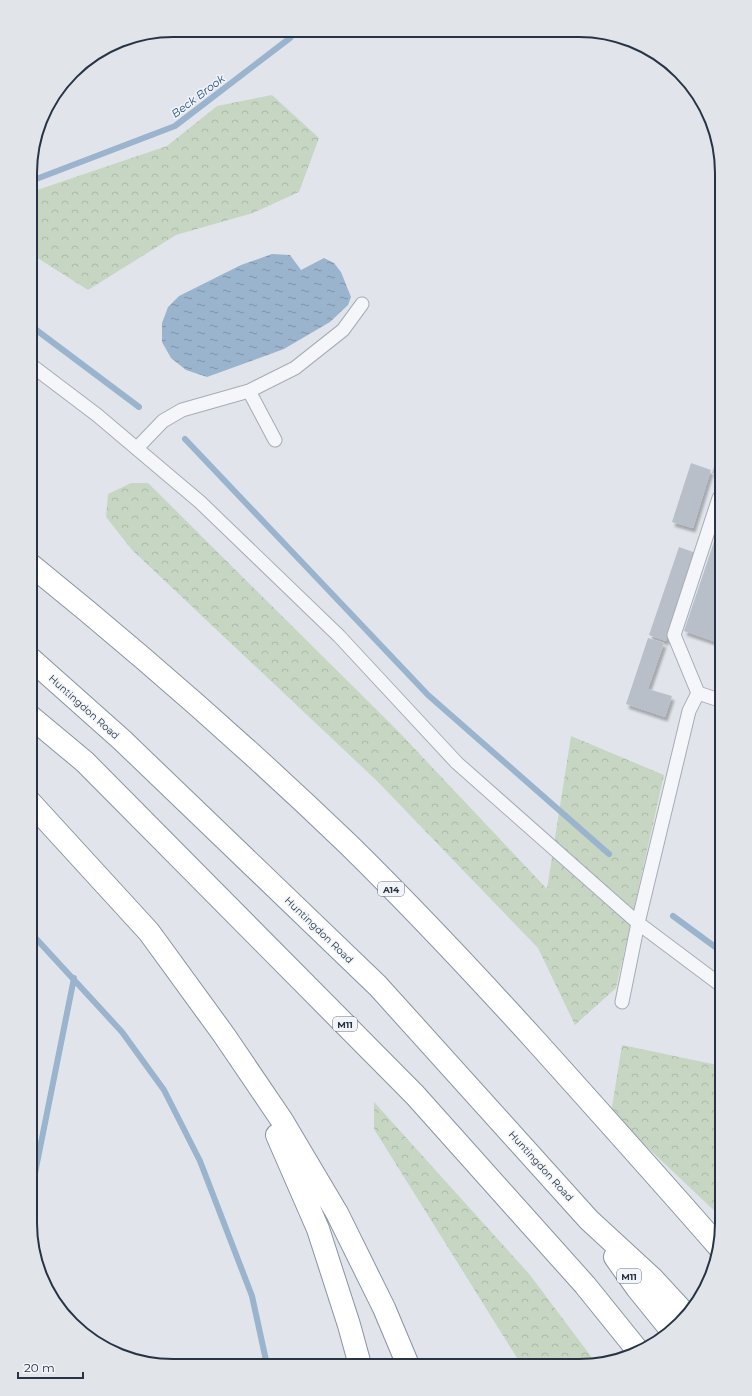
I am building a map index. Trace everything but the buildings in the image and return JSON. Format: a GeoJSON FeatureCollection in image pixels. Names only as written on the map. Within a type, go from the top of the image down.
{"type":"FeatureCollection","features":[{"type":"Feature","properties":{"kind":"highway","name":"A14"},"geometry":{"type":"LineString","coordinates":[[37,570],[109,628],[237,740],[350,847],[468,966],[645,1162],[714,1241]]}},
{"type":"Feature","properties":{"kind":"highway","name":"Huntingdon Road"},"geometry":{"type":"LineString","coordinates":[[37,664],[122,740],[378,986],[589,1220]]}},
{"type":"Feature","properties":{"kind":"highway","name":"M11"},"geometry":{"type":"LineString","coordinates":[[37,722],[85,762],[415,1095],[585,1285],[634,1347]]}},
{"type":"Feature","properties":{"kind":"highway"},"geometry":{"type":"LineString","coordinates":[[37,810],[149,932],[224,1035],[283,1122],[337,1214],[384,1308],[405,1359]]}},
{"type":"Feature","properties":{"kind":"highway"},"geometry":{"type":"LineString","coordinates":[[224,1035],[277,1136],[318,1229],[358,1359]]}},
{"type":"Feature","properties":{"kind":"highway"},"geometry":{"type":"LineString","coordinates":[[589,1220],[652,1278],[683,1311]]}},
{"type":"Feature","properties":{"kind":"highway","name":"M11"},"geometry":{"type":"LineString","coordinates":[[589,1220],[637,1288],[668,1326]]}},
{"type":"Feature","properties":{"kind":"lane"},"geometry":{"type":"LineString","coordinates":[[137,448],[163,421],[182,410],[249,391],[295,368],[344,330],[362,304]]}},
{"type":"Feature","properties":{"kind":"lane"},"geometry":{"type":"LineString","coordinates":[[37,370],[97,415],[200,502],[339,636],[457,763],[638,923],[715,981]]}},
{"type":"Feature","properties":{"kind":"lane"},"geometry":{"type":"LineString","coordinates":[[249,391],[275,440]]}},
{"type":"Feature","properties":{"kind":"lane"},"geometry":{"type":"LineString","coordinates":[[622,1002],[638,923],[689,711],[698,693],[674,635],[715,510]]}},
{"type":"Feature","properties":{"kind":"lane"},"geometry":{"type":"LineString","coordinates":[[698,693],[715,699]]}},
{"type":"Feature","properties":{"kind":"green space"},"geometry":{"type":"Polygon","coordinates":[[[272,95],[319,138],[299,192],[253,213],[176,235],[88,290],[37,258],[37,190],[167,146],[217,106],[272,95]]]}},
{"type":"Feature","properties":{"kind":"green space"},"geometry":{"type":"Polygon","coordinates":[[[131,483],[148,483],[398,731],[547,889],[571,736],[664,775],[616,988],[575,1025],[538,948],[377,781],[132,550],[106,517],[108,494],[131,483]]]}},
{"type":"Feature","properties":{"kind":"green space"},"geometry":{"type":"Polygon","coordinates":[[[622,1045],[715,1065],[715,1211],[611,1113],[622,1045]]]}},
{"type":"Feature","properties":{"kind":"green space"},"geometry":{"type":"Polygon","coordinates":[[[374,1102],[530,1275],[592,1358],[518,1359],[374,1129],[374,1102]]]}},
{"type":"Feature","properties":{"kind":"water"},"geometry":{"type":"Polygon","coordinates":[[[272,254],[290,255],[301,270],[324,258],[334,263],[341,272],[351,297],[348,305],[330,322],[284,349],[207,377],[186,370],[171,358],[162,342],[162,323],[168,307],[179,296],[241,265],[272,254]]]}},
{"type":"Feature","properties":{"kind":"waterway","name":"Beck Brook"},"geometry":{"type":"LineString","coordinates":[[37,179],[175,126],[291,37]]}},
{"type":"Feature","properties":{"kind":"waterway"},"geometry":{"type":"LineString","coordinates":[[37,330],[139,407]]}},
{"type":"Feature","properties":{"kind":"waterway"},"geometry":{"type":"LineString","coordinates":[[185,439],[428,695],[609,854]]}},
{"type":"Feature","properties":{"kind":"waterway"},"geometry":{"type":"LineString","coordinates":[[673,916],[715,947]]}},
{"type":"Feature","properties":{"kind":"waterway"},"geometry":{"type":"LineString","coordinates":[[37,940],[122,1032],[164,1090],[200,1161],[252,1296],[266,1359]]}},
{"type":"Feature","properties":{"kind":"waterway"},"geometry":{"type":"LineString","coordinates":[[37,1163],[74,978]]}}]}
